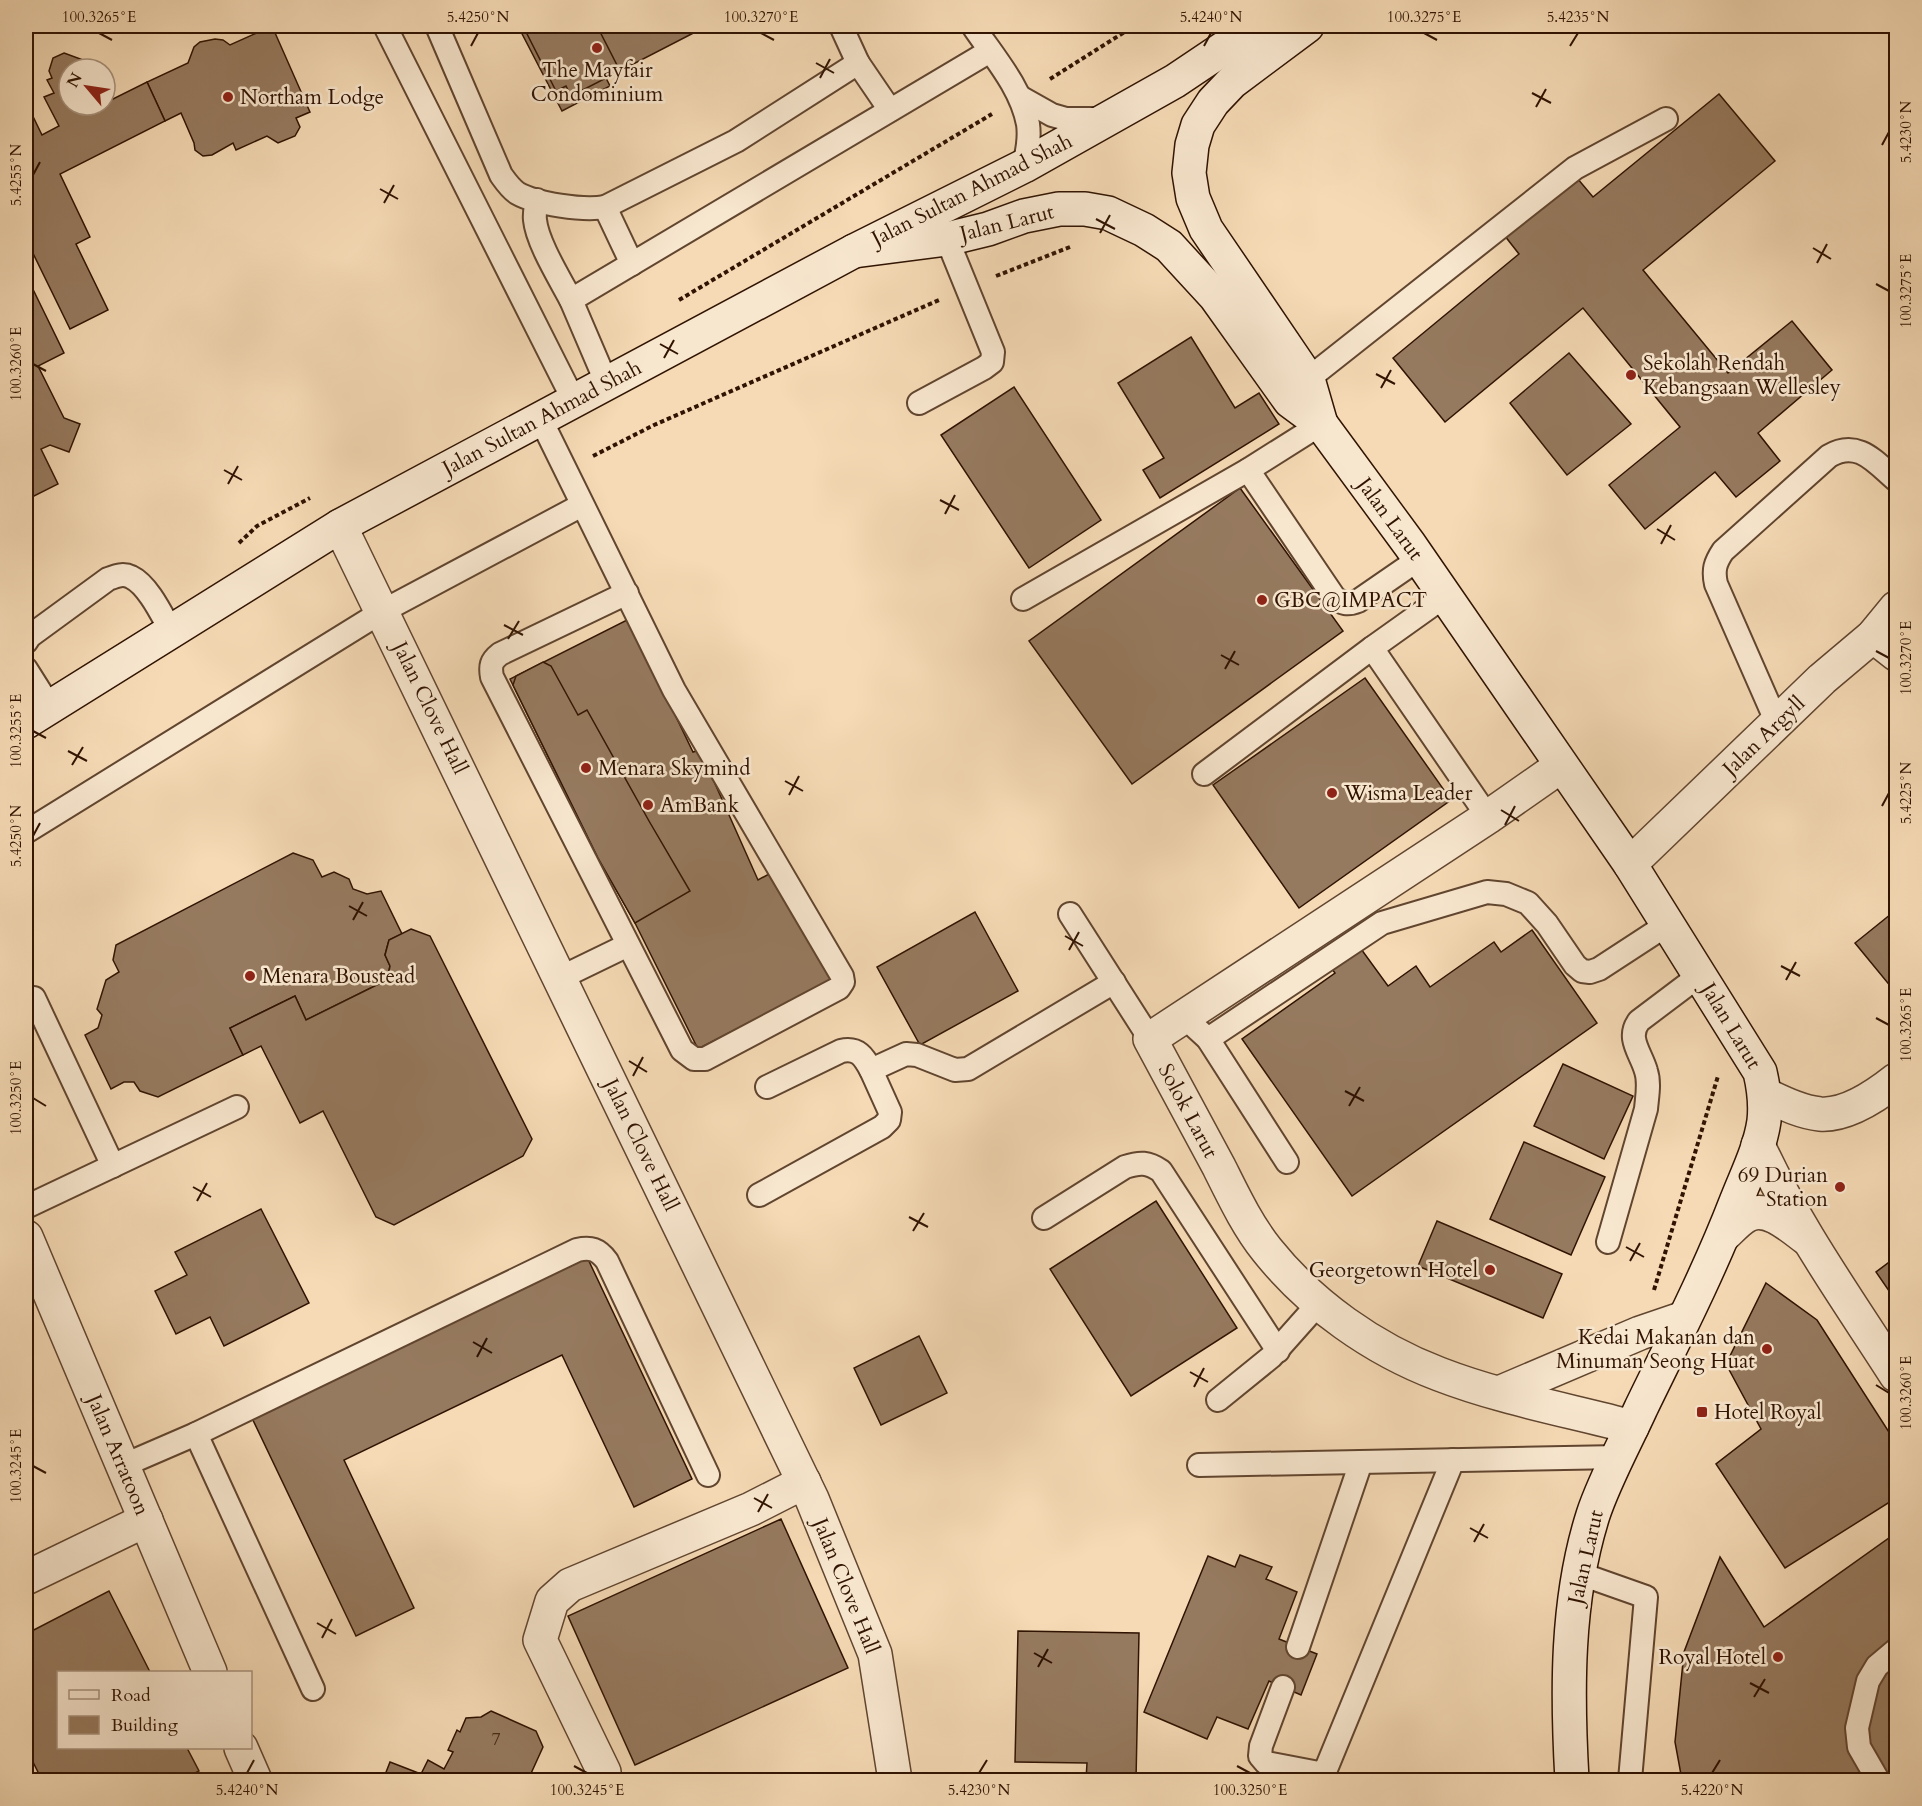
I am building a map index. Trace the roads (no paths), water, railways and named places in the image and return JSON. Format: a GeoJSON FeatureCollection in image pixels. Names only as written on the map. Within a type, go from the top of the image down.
{"type":"FeatureCollection","features":[{"type":"Feature","properties":{"kind":"street","name":"Jalan Sultan Ahmad Shah"},"geometry":{"type":"LineString","coordinates":[[38,714],[340,526],[854,251],[1024,166],[1175,81],[1257,26]]}},
{"type":"Feature","properties":{"kind":"street","name":"Jalan Larut"},"geometry":{"type":"LineString","coordinates":[[1307,26],[1232,82],[1213,102],[1198,125],[1192,145],[1189,173],[1193,198],[1206,229],[1308,379],[1322,424],[1445,596],[1630,864],[1760,1072],[1766,1095],[1764,1123],[1758,1144],[1723,1236],[1632,1427],[1593,1515],[1578,1573],[1573,1616],[1568,1716],[1572,1780]]}},
{"type":"Feature","properties":{"kind":"street","name":"Jalan Larut"},"geometry":{"type":"LineString","coordinates":[[854,251],[947,239],[988,229],[1024,216],[1059,209],[1085,209],[1108,213],[1144,230],[1169,246],[1215,296],[1290,401],[1322,424]]}},
{"type":"Feature","properties":{"kind":"street","name":"Jalan Clove Hall"},"geometry":{"type":"LineString","coordinates":[[340,526],[804,1482],[875,1654],[895,1780]]}},
{"type":"Feature","properties":{"kind":"street","name":"Jalan Argyll"},"geometry":{"type":"LineString","coordinates":[[1630,864],[1822,679],[1885,645],[1896,608]]}},
{"type":"Feature","properties":{"kind":"street","name":"Solok Larut"},"geometry":{"type":"LineString","coordinates":[[1561,766],[1488,817],[1150,1039],[1239,1205],[1266,1248],[1296,1283],[1319,1303],[1352,1328],[1406,1359],[1439,1374],[1499,1393],[1632,1427]]}},
{"type":"Feature","properties":{"kind":"street"},"geometry":{"type":"LineString","coordinates":[[1766,1095],[1792,1107],[1821,1114],[1848,1109],[1876,1095],[1896,1080]]}},
{"type":"Feature","properties":{"kind":"street"},"geometry":{"type":"LineString","coordinates":[[1758,1144],[1810,1240],[1896,1375]]}},
{"type":"Feature","properties":{"kind":"street"},"geometry":{"type":"LineString","coordinates":[[1723,1236],[1748,1215],[1762,1212],[1773,1216],[1810,1240]]}},
{"type":"Feature","properties":{"kind":"street","name":"Jalan Arratoon"},"geometry":{"type":"LineString","coordinates":[[26,1237],[210,1671]]}},
{"type":"Feature","properties":{"kind":"street"},"geometry":{"type":"LineString","coordinates":[[1499,1393],[1640,1333],[1684,1318]]}},
{"type":"Feature","properties":{"kind":"street"},"geometry":{"type":"LineString","coordinates":[[603,1772],[540,1640],[552,1601],[570,1585],[751,1509],[804,1482]]}},
{"type":"Feature","properties":{"kind":"street"},"geometry":{"type":"LineString","coordinates":[[26,1578],[146,1520]]}},
{"type":"Feature","properties":{"kind":"street"},"geometry":{"type":"LineString","coordinates":[[241,1749],[255,1780]]}},
{"type":"Feature","properties":{"kind":"lane"},"geometry":{"type":"LineString","coordinates":[[385,26],[574,401]]}},
{"type":"Feature","properties":{"kind":"lane"},"geometry":{"type":"LineString","coordinates":[[437,26],[501,175],[519,194],[537,200],[592,210],[605,207],[736,141],[858,63]]}},
{"type":"Feature","properties":{"kind":"lane"},"geometry":{"type":"LineString","coordinates":[[841,26],[858,63],[890,110]]}},
{"type":"Feature","properties":{"kind":"lane"},"geometry":{"type":"LineString","coordinates":[[973,26],[1020,97],[1028,125],[1028,144],[1024,166]]}},
{"type":"Feature","properties":{"kind":"lane"},"geometry":{"type":"LineString","coordinates":[[571,300],[990,51]]}},
{"type":"Feature","properties":{"kind":"lane"},"geometry":{"type":"LineString","coordinates":[[1020,97],[1052,115],[1066,119],[1107,119]]}},
{"type":"Feature","properties":{"kind":"lane"},"geometry":{"type":"LineString","coordinates":[[1308,379],[1575,168],[1666,119]]}},
{"type":"Feature","properties":{"kind":"lane"},"geometry":{"type":"LineString","coordinates":[[537,200],[534,216],[548,256],[571,300],[608,384]]}},
{"type":"Feature","properties":{"kind":"lane"},"geometry":{"type":"LineString","coordinates":[[605,207],[632,264]]}},
{"type":"Feature","properties":{"kind":"lane"},"geometry":{"type":"LineString","coordinates":[[919,403],[992,362],[993,352],[947,239]]}},
{"type":"Feature","properties":{"kind":"lane"},"geometry":{"type":"LineString","coordinates":[[540,418],[582,505],[627,593],[674,690],[842,976],[843,982],[839,988],[705,1059],[694,1059],[682,1050],[492,677],[490,669],[493,660],[500,654],[627,593]]}},
{"type":"Feature","properties":{"kind":"lane"},"geometry":{"type":"LineString","coordinates":[[1023,599],[1248,470],[1322,424]]}},
{"type":"Feature","properties":{"kind":"lane"},"geometry":{"type":"LineString","coordinates":[[1777,723],[1716,584],[1713,572],[1716,561],[1723,551],[1829,456],[1838,451],[1858,450],[1896,480]]}},
{"type":"Feature","properties":{"kind":"lane"},"geometry":{"type":"LineString","coordinates":[[1248,470],[1334,597],[1340,602],[1349,604],[1358,601],[1419,559]]}},
{"type":"Feature","properties":{"kind":"lane"},"geometry":{"type":"LineString","coordinates":[[26,832],[383,611],[582,505]]}},
{"type":"Feature","properties":{"kind":"lane"},"geometry":{"type":"LineString","coordinates":[[26,642],[30,636],[92,590],[108,579],[119,575],[131,577],[140,584],[154,601],[171,631]]}},
{"type":"Feature","properties":{"kind":"lane"},"geometry":{"type":"LineString","coordinates":[[1204,774],[1445,596]]}},
{"type":"Feature","properties":{"kind":"lane"},"geometry":{"type":"LineString","coordinates":[[1372,648],[1488,817]]}},
{"type":"Feature","properties":{"kind":"lane"},"geometry":{"type":"LineString","coordinates":[[26,669],[38,714]]}},
{"type":"Feature","properties":{"kind":"lane"},"geometry":{"type":"LineString","coordinates":[[1208,1039],[1382,923],[1487,892],[1506,894],[1528,903],[1547,924],[1575,965],[1582,971],[1590,972],[1599,969],[1668,924]]}},
{"type":"Feature","properties":{"kind":"lane"},"geometry":{"type":"LineString","coordinates":[[1070,914],[1150,1039]]}},
{"type":"Feature","properties":{"kind":"lane"},"geometry":{"type":"LineString","coordinates":[[560,978],[628,945]]}},
{"type":"Feature","properties":{"kind":"lane"},"geometry":{"type":"LineString","coordinates":[[1608,1242],[1646,1109],[1647,1072],[1634,1042],[1635,1027],[1700,975]]}},
{"type":"Feature","properties":{"kind":"lane"},"geometry":{"type":"LineString","coordinates":[[870,1071],[906,1054],[917,1055],[955,1070],[968,1069],[1114,982]]}},
{"type":"Feature","properties":{"kind":"lane"},"geometry":{"type":"LineString","coordinates":[[34,998],[113,1166]]}},
{"type":"Feature","properties":{"kind":"lane"},"geometry":{"type":"LineString","coordinates":[[1184,1017],[1208,1039],[1287,1162]]}},
{"type":"Feature","properties":{"kind":"lane"},"geometry":{"type":"LineString","coordinates":[[759,1196],[882,1127],[889,1120],[890,1112],[864,1058],[858,1052],[850,1049],[841,1051],[767,1088]]}},
{"type":"Feature","properties":{"kind":"lane"},"geometry":{"type":"LineString","coordinates":[[26,1207],[237,1107]]}},
{"type":"Feature","properties":{"kind":"lane"},"geometry":{"type":"LineString","coordinates":[[1044,1218],[1125,1167],[1137,1163],[1151,1164],[1161,1171],[1278,1351]]}},
{"type":"Feature","properties":{"kind":"lane"},"geometry":{"type":"LineString","coordinates":[[122,1466],[196,1434],[577,1250],[589,1248],[600,1252],[607,1261],[708,1475]]}},
{"type":"Feature","properties":{"kind":"lane"},"geometry":{"type":"LineString","coordinates":[[1218,1400],[1278,1351],[1319,1303]]}},
{"type":"Feature","properties":{"kind":"lane"},"geometry":{"type":"LineString","coordinates":[[196,1434],[313,1689]]}},
{"type":"Feature","properties":{"kind":"lane"},"geometry":{"type":"LineString","coordinates":[[1199,1465],[1619,1457]]}},
{"type":"Feature","properties":{"kind":"lane"},"geometry":{"type":"LineString","coordinates":[[1283,1687],[1260,1756],[1266,1763],[1333,1777],[1453,1460]]}},
{"type":"Feature","properties":{"kind":"lane"},"geometry":{"type":"LineString","coordinates":[[1299,1647],[1361,1462]]}},
{"type":"Feature","properties":{"kind":"lane"},"geometry":{"type":"LineString","coordinates":[[1578,1573],[1646,1597],[1630,1780]]}},
{"type":"Feature","properties":{"kind":"lane"},"geometry":{"type":"LineString","coordinates":[[1878,1780],[1859,1747],[1857,1728],[1868,1681],[1877,1666],[1896,1650]]}},
{"type":"Feature","properties":{"kind":"place","name":"The Mayfair Condominium"},"geometry":{"type":"Point","coordinates":[597,48]}},
{"type":"Feature","properties":{"kind":"place","name":"Northam Lodge"},"geometry":{"type":"Point","coordinates":[228,97]}},
{"type":"Feature","properties":{"kind":"place","name":"Sekolah Rendah Kebangsaan Wellesley"},"geometry":{"type":"Point","coordinates":[1631,375]}},
{"type":"Feature","properties":{"kind":"place","name":"GBC@IMPACT"},"geometry":{"type":"Point","coordinates":[1262,600]}},
{"type":"Feature","properties":{"kind":"place","name":"Menara Skymind"},"geometry":{"type":"Point","coordinates":[586,768]}},
{"type":"Feature","properties":{"kind":"place","name":"Wisma Leader"},"geometry":{"type":"Point","coordinates":[1332,793]}},
{"type":"Feature","properties":{"kind":"place","name":"AmBank"},"geometry":{"type":"Point","coordinates":[648,805]}},
{"type":"Feature","properties":{"kind":"place","name":"Menara Boustead"},"geometry":{"type":"Point","coordinates":[250,976]}},
{"type":"Feature","properties":{"kind":"place","name":"69 Durian Station"},"geometry":{"type":"Point","coordinates":[1840,1187]}},
{"type":"Feature","properties":{"kind":"place","name":"Georgetown Hotel"},"geometry":{"type":"Point","coordinates":[1490,1270]}},
{"type":"Feature","properties":{"kind":"place","name":"Kedai Makanan dan Minuman Seong Huat"},"geometry":{"type":"Point","coordinates":[1767,1349]}},
{"type":"Feature","properties":{"kind":"place","name":"Hotel Royal"},"geometry":{"type":"Point","coordinates":[1702,1412]}},
{"type":"Feature","properties":{"kind":"place","name":"Royal Hotel"},"geometry":{"type":"Point","coordinates":[1778,1657]}}]}
